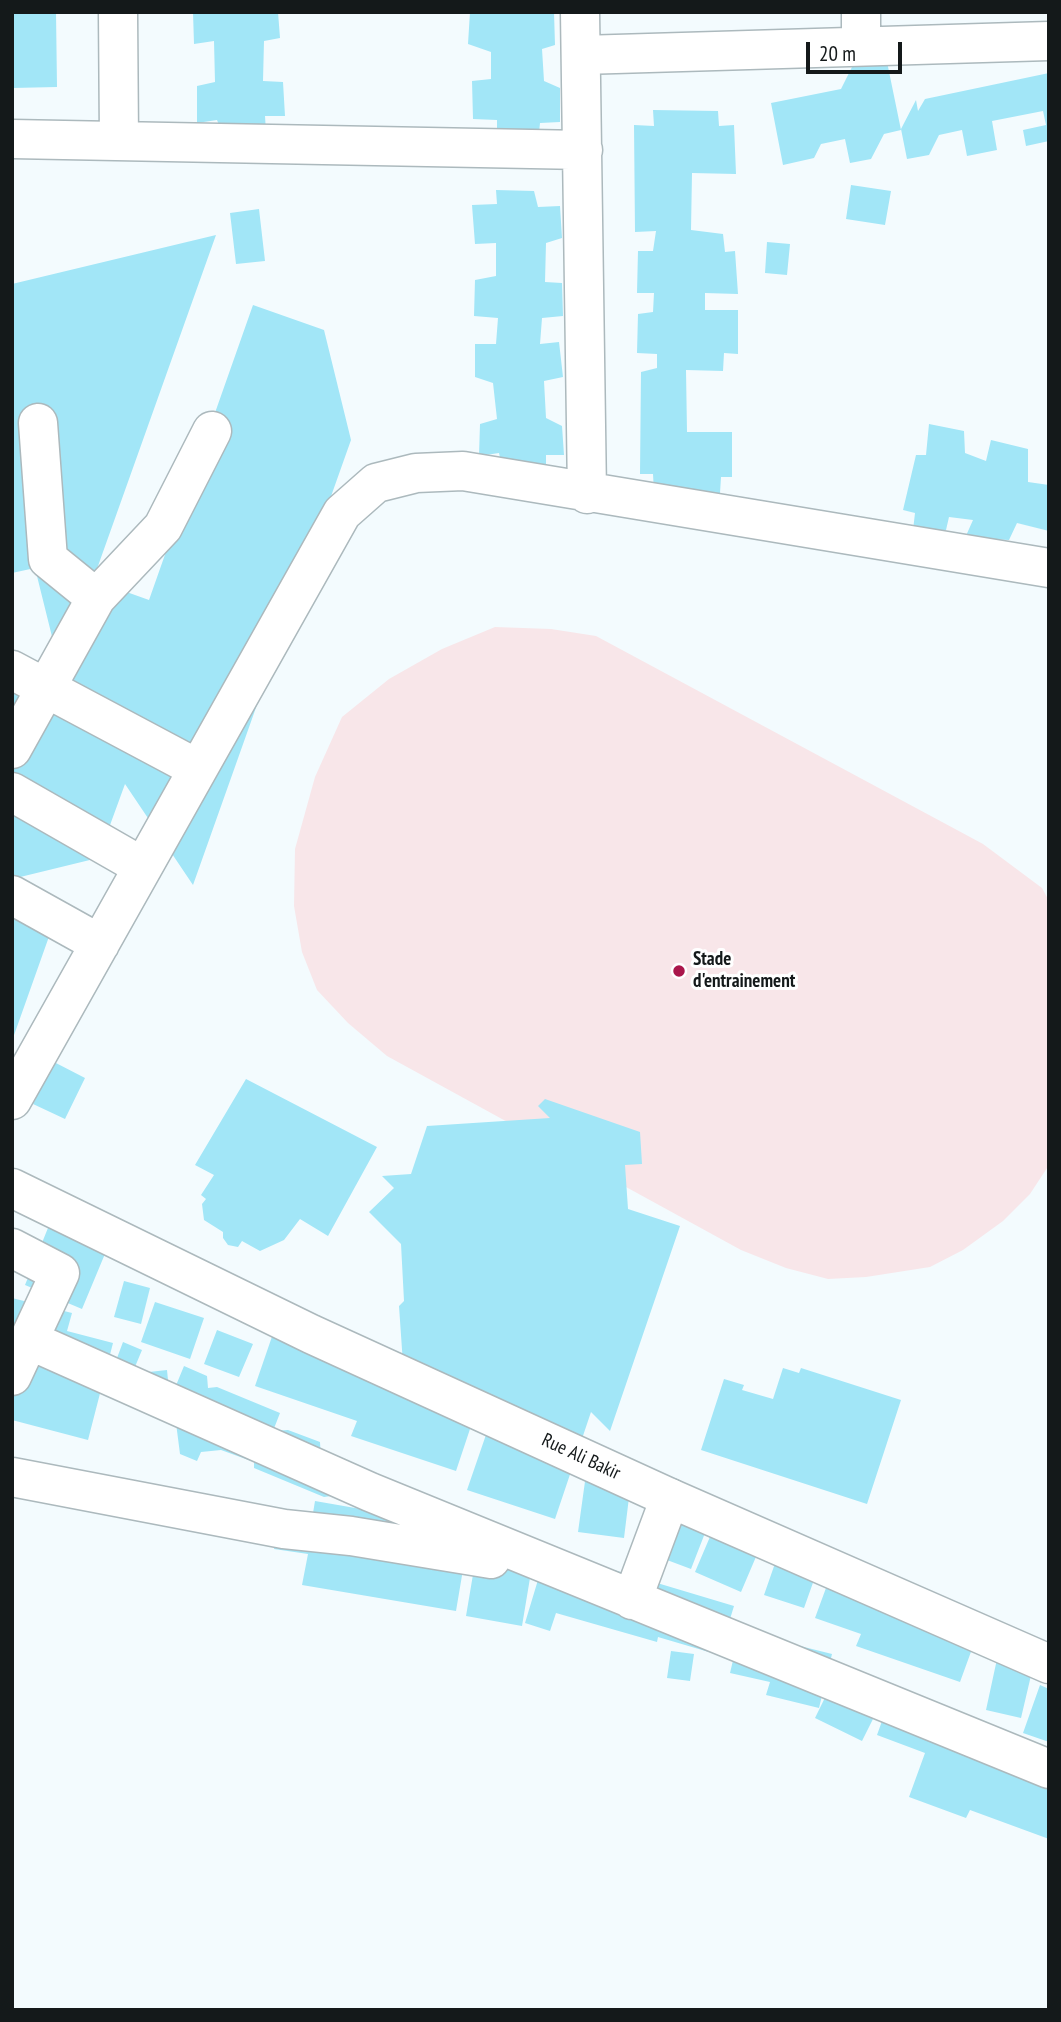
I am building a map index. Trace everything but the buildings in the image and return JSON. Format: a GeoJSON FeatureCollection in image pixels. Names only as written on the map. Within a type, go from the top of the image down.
{"type":"FeatureCollection","features":[{"type":"Feature","properties":{"kind":"street"},"geometry":{"type":"LineString","coordinates":[[118,12],[119,140]]}},
{"type":"Feature","properties":{"kind":"street"},"geometry":{"type":"LineString","coordinates":[[580,12],[587,494]]}},
{"type":"Feature","properties":{"kind":"street"},"geometry":{"type":"LineString","coordinates":[[582,55],[861,29],[1049,41]]}},
{"type":"Feature","properties":{"kind":"street"},"geometry":{"type":"LineString","coordinates":[[12,139],[583,150]]}},
{"type":"Feature","properties":{"kind":"street"},"geometry":{"type":"LineString","coordinates":[[38,423],[48,559],[96,598]]}},
{"type":"Feature","properties":{"kind":"street"},"geometry":{"type":"LineString","coordinates":[[12,749],[96,598],[163,527],[212,431]]}},
{"type":"Feature","properties":{"kind":"street"},"geometry":{"type":"LineString","coordinates":[[12,1100],[342,513],[376,483],[416,473],[463,471],[587,494],[1049,568]]}},
{"type":"Feature","properties":{"kind":"street"},"geometry":{"type":"LineString","coordinates":[[12,670],[198,769]]}},
{"type":"Feature","properties":{"kind":"street"},"geometry":{"type":"LineString","coordinates":[[12,792],[144,867]]}},
{"type":"Feature","properties":{"kind":"street"},"geometry":{"type":"LineString","coordinates":[[12,895],[100,944]]}},
{"type":"Feature","properties":{"kind":"street","name":"Rue Ali Bakir"},"geometry":{"type":"LineString","coordinates":[[12,1188],[311,1334],[670,1498],[1049,1664]]}},
{"type":"Feature","properties":{"kind":"street"},"geometry":{"type":"LineString","coordinates":[[12,1248],[60,1273],[12,1376]]}},
{"type":"Feature","properties":{"kind":"street"},"geometry":{"type":"LineString","coordinates":[[29,1340],[370,1492],[1049,1769]]}},
{"type":"Feature","properties":{"kind":"street"},"geometry":{"type":"LineString","coordinates":[[12,1477],[270,1527],[351,1536],[556,1569]]}},
{"type":"Feature","properties":{"kind":"street"},"geometry":{"type":"LineString","coordinates":[[351,1536],[370,1492]]}},
{"type":"Feature","properties":{"kind":"street"},"geometry":{"type":"LineString","coordinates":[[632,1600],[670,1498]]}},
{"type":"Feature","properties":{"kind":"shaded area","name":"Stade d'entrainement"},"geometry":{"type":"Polygon","coordinates":[[[495,627],[551,629],[596,636],[983,844],[1042,888],[1049,901],[1049,1165],[1030,1194],[1003,1221],[963,1250],[930,1267],[866,1277],[828,1279],[786,1268],[741,1250],[387,1056],[348,1023],[317,990],[302,952],[294,906],[295,849],[315,777],[342,717],[389,679],[442,649],[495,627]]]}},
{"type":"Feature","properties":{"kind":"place","name":"Stade d'entrainement"},"geometry":{"type":"Point","coordinates":[679,971]}}]}
